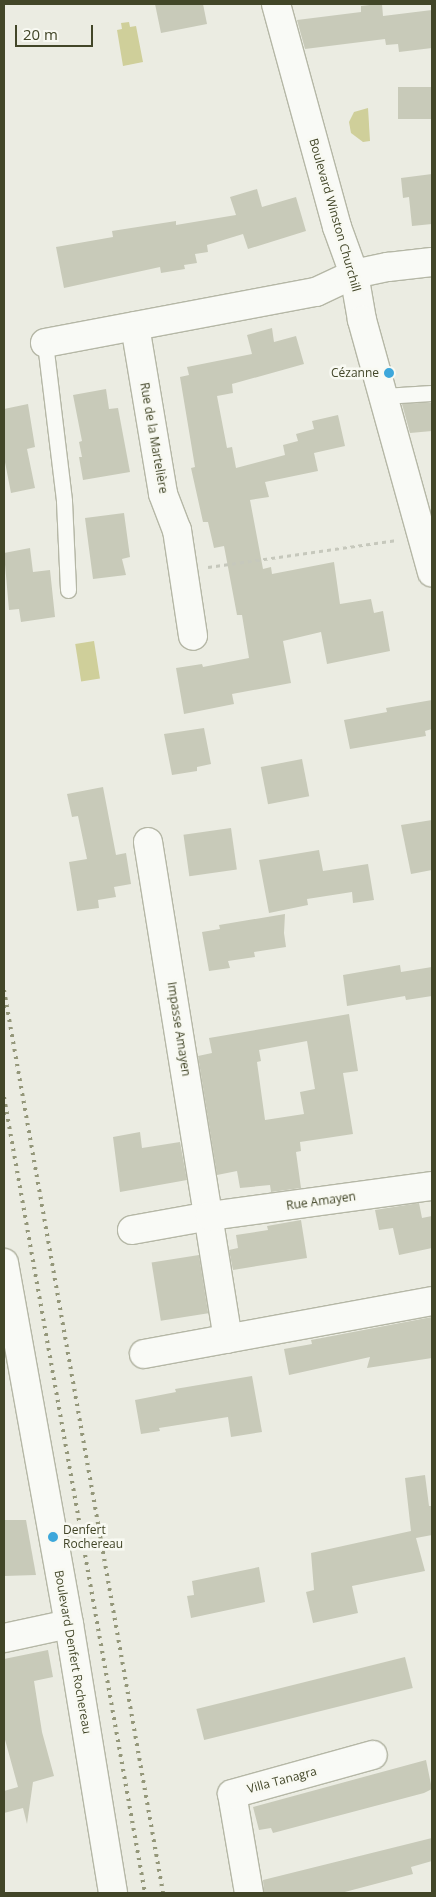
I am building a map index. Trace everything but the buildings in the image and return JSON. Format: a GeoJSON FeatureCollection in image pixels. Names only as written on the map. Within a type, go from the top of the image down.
{"type":"FeatureCollection","features":[{"type":"Feature","properties":{"kind":"street","name":"Boulevard Winston Churchill"},"geometry":{"type":"LineString","coordinates":[[276,4],[337,227],[354,274],[362,320],[432,572]]}},
{"type":"Feature","properties":{"kind":"street"},"geometry":{"type":"LineString","coordinates":[[45,343],[316,292],[354,274],[388,267],[432,262]]}},
{"type":"Feature","properties":{"kind":"street","name":"Rue de la Martelière"},"geometry":{"type":"LineString","coordinates":[[135,326],[163,494],[177,530],[193,636]]}},
{"type":"Feature","properties":{"kind":"street","name":"Impasse Amayen"},"geometry":{"type":"LineString","coordinates":[[148,842],[210,1216]]}},
{"type":"Feature","properties":{"kind":"street","name":"Rue Amayen"},"geometry":{"type":"LineString","coordinates":[[132,1230],[210,1216],[432,1186]]}},
{"type":"Feature","properties":{"kind":"street"},"geometry":{"type":"LineString","coordinates":[[210,1216],[228,1339]]}},
{"type":"Feature","properties":{"kind":"street","name":"Boulevard Denfert Rochereau"},"geometry":{"type":"LineString","coordinates":[[4,1263],[69,1624],[113,1893]]}},
{"type":"Feature","properties":{"kind":"street"},"geometry":{"type":"LineString","coordinates":[[144,1354],[432,1301]]}},
{"type":"Feature","properties":{"kind":"street"},"geometry":{"type":"LineString","coordinates":[[4,1638],[69,1624]]}},
{"type":"Feature","properties":{"kind":"street","name":"Villa Tanagra"},"geometry":{"type":"LineString","coordinates":[[249,1893],[232,1794],[373,1755]]}},
{"type":"Feature","properties":{"kind":"lane"},"geometry":{"type":"LineString","coordinates":[[45,343],[64,502],[68,590]]}},
{"type":"Feature","properties":{"kind":"lane"},"geometry":{"type":"LineString","coordinates":[[384,396],[432,393]]}},
{"type":"Feature","properties":{"kind":"path"},"geometry":{"type":"LineString","coordinates":[[184,570],[422,536]]}},
{"type":"Feature","properties":{"kind":"shaded area"},"geometry":{"type":"Polygon","coordinates":[[[129,22],[130,27],[136,26],[143,62],[123,66],[117,30],[122,29],[121,23],[129,22]]]}},
{"type":"Feature","properties":{"kind":"shaded area"},"geometry":{"type":"Polygon","coordinates":[[[368,108],[370,141],[363,142],[351,133],[349,122],[354,112],[368,108]]]}},
{"type":"Feature","properties":{"kind":"shaded area"},"geometry":{"type":"Polygon","coordinates":[[[94,641],[100,679],[81,682],[75,644],[94,641]]]}},
{"type":"Feature","properties":{"kind":"railway"},"geometry":{"type":"LineString","coordinates":[[4,990],[163,1893]]}},
{"type":"Feature","properties":{"kind":"railway"},"geometry":{"type":"LineString","coordinates":[[4,1097],[145,1893]]}},
{"type":"Feature","properties":{"kind":"place","name":"Cézanne"},"geometry":{"type":"Point","coordinates":[389,373]}},
{"type":"Feature","properties":{"kind":"place","name":"Denfert Rochereau"},"geometry":{"type":"Point","coordinates":[53,1537]}}]}
